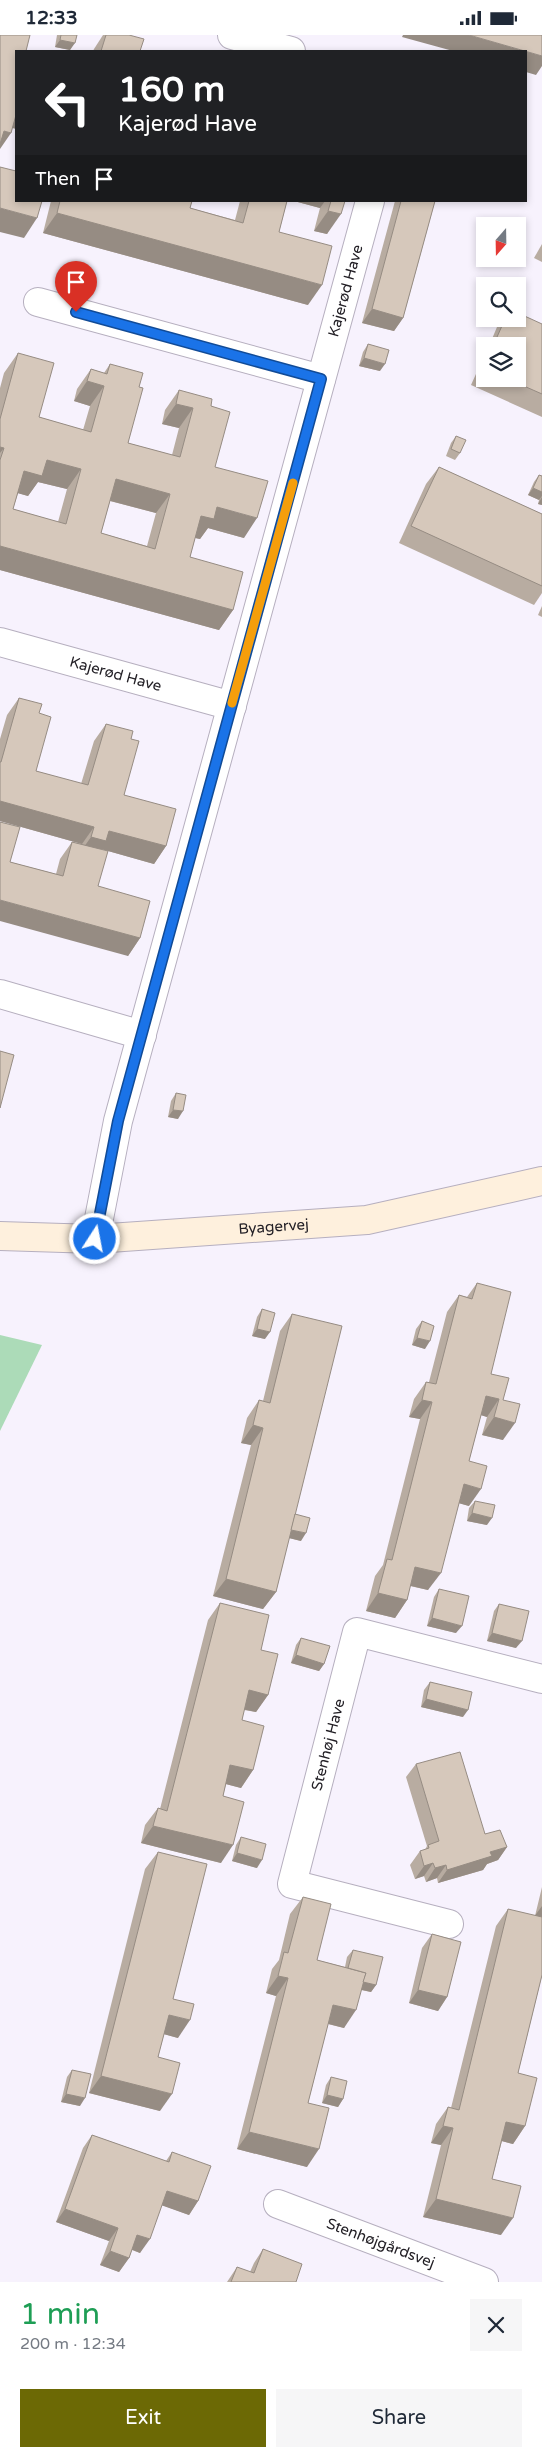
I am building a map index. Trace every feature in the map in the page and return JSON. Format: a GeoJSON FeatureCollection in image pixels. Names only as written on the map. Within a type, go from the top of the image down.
{"type":"FeatureCollection","features":[{"type":"Feature","properties":{"kind":"street"},"geometry":{"type":"LineString","coordinates":[[232,35],[287,50]]}},
{"type":"Feature","properties":{"kind":"street","name":"Kajerød Have"},"geometry":{"type":"LineString","coordinates":[[95,1239],[118,1121],[370,202]]}},
{"type":"Feature","properties":{"kind":"street"},"geometry":{"type":"LineString","coordinates":[[38,302],[321,379]]}},
{"type":"Feature","properties":{"kind":"street","name":"Kajerød Have"},"geometry":{"type":"LineString","coordinates":[[0,642],[232,706]]}},
{"type":"Feature","properties":{"kind":"street"},"geometry":{"type":"LineString","coordinates":[[0,994],[142,1035]]}},
{"type":"Feature","properties":{"kind":"street","name":"Byagervej"},"geometry":{"type":"LineString","coordinates":[[0,1236],[95,1239],[368,1220],[542,1181]]}},
{"type":"Feature","properties":{"kind":"street","name":"Stenhøj Have"},"geometry":{"type":"LineString","coordinates":[[449,1924],[292,1884],[357,1632],[542,1679]]}},
{"type":"Feature","properties":{"kind":"street","name":"Stenhøjgårdsvej"},"geometry":{"type":"LineString","coordinates":[[278,2204],[484,2282]]}},
{"type":"Feature","properties":{"kind":"green space"},"geometry":{"type":"Polygon","coordinates":[[[0,1335],[42,1345],[0,1431],[0,1335]]]}},
{"type":"Feature","properties":{"kind":"building"},"geometry":{"type":"Polygon","coordinates":[[[0,35],[30,35],[26,50],[15,50],[15,119],[11,133],[4,131],[0,144],[0,35]]]}},
{"type":"Feature","properties":{"kind":"building"},"geometry":{"type":"Polygon","coordinates":[[[61,35],[77,35],[75,43],[60,40],[61,35]]]}},
{"type":"Feature","properties":{"kind":"building"},"geometry":{"type":"Polygon","coordinates":[[[106,35],[129,35],[144,39],[140,50],[101,50],[106,35]]]}},
{"type":"Feature","properties":{"kind":"building"},"geometry":{"type":"Polygon","coordinates":[[[469,35],[542,35],[542,56],[527,52],[527,50],[469,35]]]}},
{"type":"Feature","properties":{"kind":"building"},"geometry":{"type":"Polygon","coordinates":[[[0,167],[15,171],[15,202],[42,202],[37,218],[0,208],[0,167]]]}},
{"type":"Feature","properties":{"kind":"building"},"geometry":{"type":"Polygon","coordinates":[[[60,202],[192,202],[190,208],[243,223],[249,202],[287,202],[279,232],[332,246],[322,285],[57,213],[60,202]]]}},
{"type":"Feature","properties":{"kind":"building"},"geometry":{"type":"Polygon","coordinates":[[[331,202],[345,202],[341,214],[328,211],[331,202]]]}},
{"type":"Feature","properties":{"kind":"building"},"geometry":{"type":"Polygon","coordinates":[[[401,202],[435,202],[403,318],[372,309],[401,202]]]}},
{"type":"Feature","properties":{"kind":"building"},"geometry":{"type":"Polygon","coordinates":[[[526,317],[542,324],[542,394],[526,387],[526,337],[497,337],[501,327],[526,327],[526,317]]]}},
{"type":"Feature","properties":{"kind":"building"},"geometry":{"type":"Polygon","coordinates":[[[368,344],[389,350],[385,364],[364,358],[368,344]]]}},
{"type":"Feature","properties":{"kind":"building"},"geometry":{"type":"Polygon","coordinates":[[[18,353],[54,363],[39,417],[91,432],[104,386],[87,381],[91,369],[107,374],[110,364],[143,373],[139,387],[143,388],[128,443],[180,457],[193,408],[176,404],[179,390],[212,399],[211,406],[230,412],[215,467],[268,481],[257,518],[217,507],[214,519],[201,516],[190,557],[243,572],[233,610],[0,546],[0,460],[4,448],[0,447],[0,419],[18,353]],[[47,460],[42,476],[24,471],[13,509],[66,524],[81,469],[47,460]],[[116,479],[101,533],[155,549],[170,494],[116,479]]]}},
{"type":"Feature","properties":{"kind":"building"},"geometry":{"type":"Polygon","coordinates":[[[456,436],[466,440],[460,453],[451,449],[456,436]]]}},
{"type":"Feature","properties":{"kind":"building"},"geometry":{"type":"Polygon","coordinates":[[[439,467],[542,514],[542,586],[411,526],[439,467]]]}},
{"type":"Feature","properties":{"kind":"building"},"geometry":{"type":"Polygon","coordinates":[[[539,475],[542,476],[542,492],[533,488],[539,475]]]}},
{"type":"Feature","properties":{"kind":"building"},"geometry":{"type":"Polygon","coordinates":[[[19,698],[42,704],[39,713],[51,717],[36,771],[88,785],[106,724],[133,731],[131,739],[139,741],[124,795],[176,809],[166,846],[109,831],[106,841],[91,837],[94,827],[0,801],[0,762],[19,698]]]}},
{"type":"Feature","properties":{"kind":"building"},"geometry":{"type":"Polygon","coordinates":[[[0,822],[20,827],[10,862],[63,876],[72,842],[108,851],[98,886],[150,901],[140,938],[0,900],[0,822]]]}},
{"type":"Feature","properties":{"kind":"building"},"geometry":{"type":"Polygon","coordinates":[[[0,1051],[14,1055],[0,1108],[0,1051]]]}},
{"type":"Feature","properties":{"kind":"building"},"geometry":{"type":"Polygon","coordinates":[[[176,1093],[186,1095],[183,1111],[173,1110],[176,1093]]]}},
{"type":"Feature","properties":{"kind":"building"},"geometry":{"type":"Polygon","coordinates":[[[477,1283],[511,1292],[491,1374],[509,1378],[503,1400],[520,1404],[515,1423],[494,1417],[499,1399],[486,1396],[469,1461],[487,1466],[481,1489],[464,1484],[441,1573],[415,1567],[407,1600],[378,1593],[387,1559],[392,1560],[432,1402],[422,1400],[426,1382],[436,1384],[459,1295],[472,1299],[477,1283]]]}},
{"type":"Feature","properties":{"kind":"building"},"geometry":{"type":"Polygon","coordinates":[[[262,1309],[275,1313],[270,1332],[257,1329],[262,1309]]]}},
{"type":"Feature","properties":{"kind":"building"},"geometry":{"type":"Polygon","coordinates":[[[292,1314],[342,1326],[276,1592],[226,1579],[263,1428],[253,1425],[259,1400],[270,1403],[292,1314]]]}},
{"type":"Feature","properties":{"kind":"building"},"geometry":{"type":"Polygon","coordinates":[[[422,1321],[434,1326],[430,1341],[417,1338],[422,1321]]]}},
{"type":"Feature","properties":{"kind":"building"},"geometry":{"type":"Polygon","coordinates":[[[475,1501],[495,1505],[492,1518],[472,1513],[475,1501]]]}},
{"type":"Feature","properties":{"kind":"building"},"geometry":{"type":"Polygon","coordinates":[[[295,1514],[310,1518],[306,1533],[291,1530],[295,1514]]]}},
{"type":"Feature","properties":{"kind":"building"},"geometry":{"type":"Polygon","coordinates":[[[439,1589],[469,1596],[462,1626],[432,1618],[439,1589]]]}},
{"type":"Feature","properties":{"kind":"building"},"geometry":{"type":"Polygon","coordinates":[[[220,1603],[269,1615],[261,1650],[278,1654],[268,1695],[249,1690],[242,1720],[264,1726],[253,1770],[230,1765],[223,1796],[244,1802],[233,1845],[153,1826],[158,1808],[167,1811],[220,1603]]]}},
{"type":"Feature","properties":{"kind":"building"},"geometry":{"type":"Polygon","coordinates":[[[499,1604],[529,1611],[522,1641],[492,1633],[499,1604]]]}},
{"type":"Feature","properties":{"kind":"building"},"geometry":{"type":"Polygon","coordinates":[[[301,1638],[330,1646],[324,1664],[296,1655],[301,1638]]]}},
{"type":"Feature","properties":{"kind":"building"},"geometry":{"type":"Polygon","coordinates":[[[430,1682],[472,1692],[468,1710],[426,1699],[430,1682]]]}},
{"type":"Feature","properties":{"kind":"building"},"geometry":{"type":"Polygon","coordinates":[[[460,1752],[485,1834],[500,1830],[507,1847],[490,1852],[492,1856],[447,1870],[446,1865],[435,1868],[433,1863],[424,1866],[420,1851],[429,1848],[428,1845],[439,1841],[416,1764],[460,1752]]]}},
{"type":"Feature","properties":{"kind":"building"},"geometry":{"type":"Polygon","coordinates":[[[241,1837],[266,1844],[262,1860],[237,1853],[241,1837]]]}},
{"type":"Feature","properties":{"kind":"building"},"geometry":{"type":"Polygon","coordinates":[[[158,1852],[207,1864],[173,1999],[194,2004],[190,2020],[169,2015],[158,2057],[180,2063],[172,2094],[101,2076],[158,1852]]]}},
{"type":"Feature","properties":{"kind":"building"},"geometry":{"type":"Polygon","coordinates":[[[303,1897],[331,1904],[317,1960],[366,1973],[356,2010],[333,2005],[308,2103],[329,2108],[319,2149],[249,2132],[288,1978],[278,1976],[284,1952],[288,1953],[303,1897]]]}},
{"type":"Feature","properties":{"kind":"building"},"geometry":{"type":"Polygon","coordinates":[[[508,1909],[542,1917],[542,1975],[518,2073],[537,2078],[525,2126],[506,2122],[492,2179],[521,2186],[513,2218],[436,2199],[453,2128],[443,2126],[448,2107],[459,2110],[508,1909]]]}},
{"type":"Feature","properties":{"kind":"building"},"geometry":{"type":"Polygon","coordinates":[[[432,1934],[461,1942],[447,1997],[418,1990],[432,1934]]]}},
{"type":"Feature","properties":{"kind":"building"},"geometry":{"type":"Polygon","coordinates":[[[353,1950],[383,1957],[376,1985],[363,1982],[366,1973],[348,1968],[353,1950]]]}},
{"type":"Feature","properties":{"kind":"building"},"geometry":{"type":"Polygon","coordinates":[[[72,2070],[91,2074],[85,2098],[66,2094],[72,2070]]]}},
{"type":"Feature","properties":{"kind":"building"},"geometry":{"type":"Polygon","coordinates":[[[331,2077],[347,2081],[343,2099],[327,2095],[331,2077]]]}},
{"type":"Feature","properties":{"kind":"building"},"geometry":{"type":"Polygon","coordinates":[[[92,2135],[169,2162],[172,2152],[211,2166],[198,2201],[167,2191],[150,2239],[137,2235],[129,2258],[110,2251],[118,2228],[65,2209],[92,2135]]]}},
{"type":"Feature","properties":{"kind":"building"},"geometry":{"type":"Polygon","coordinates":[[[263,2249],[302,2264],[296,2282],[231,2282],[237,2267],[254,2273],[263,2249]]]}},
{"type":"Feature","properties":{"kind":"slow traffic"},"geometry":{"type":"LineString","coordinates":[[232,703],[293,483]]}},
{"type":"Feature","properties":{"kind":"route"},"geometry":{"type":"LineString","coordinates":[[76,312],[321,379],[118,1121],[95,1239]]}}]}
